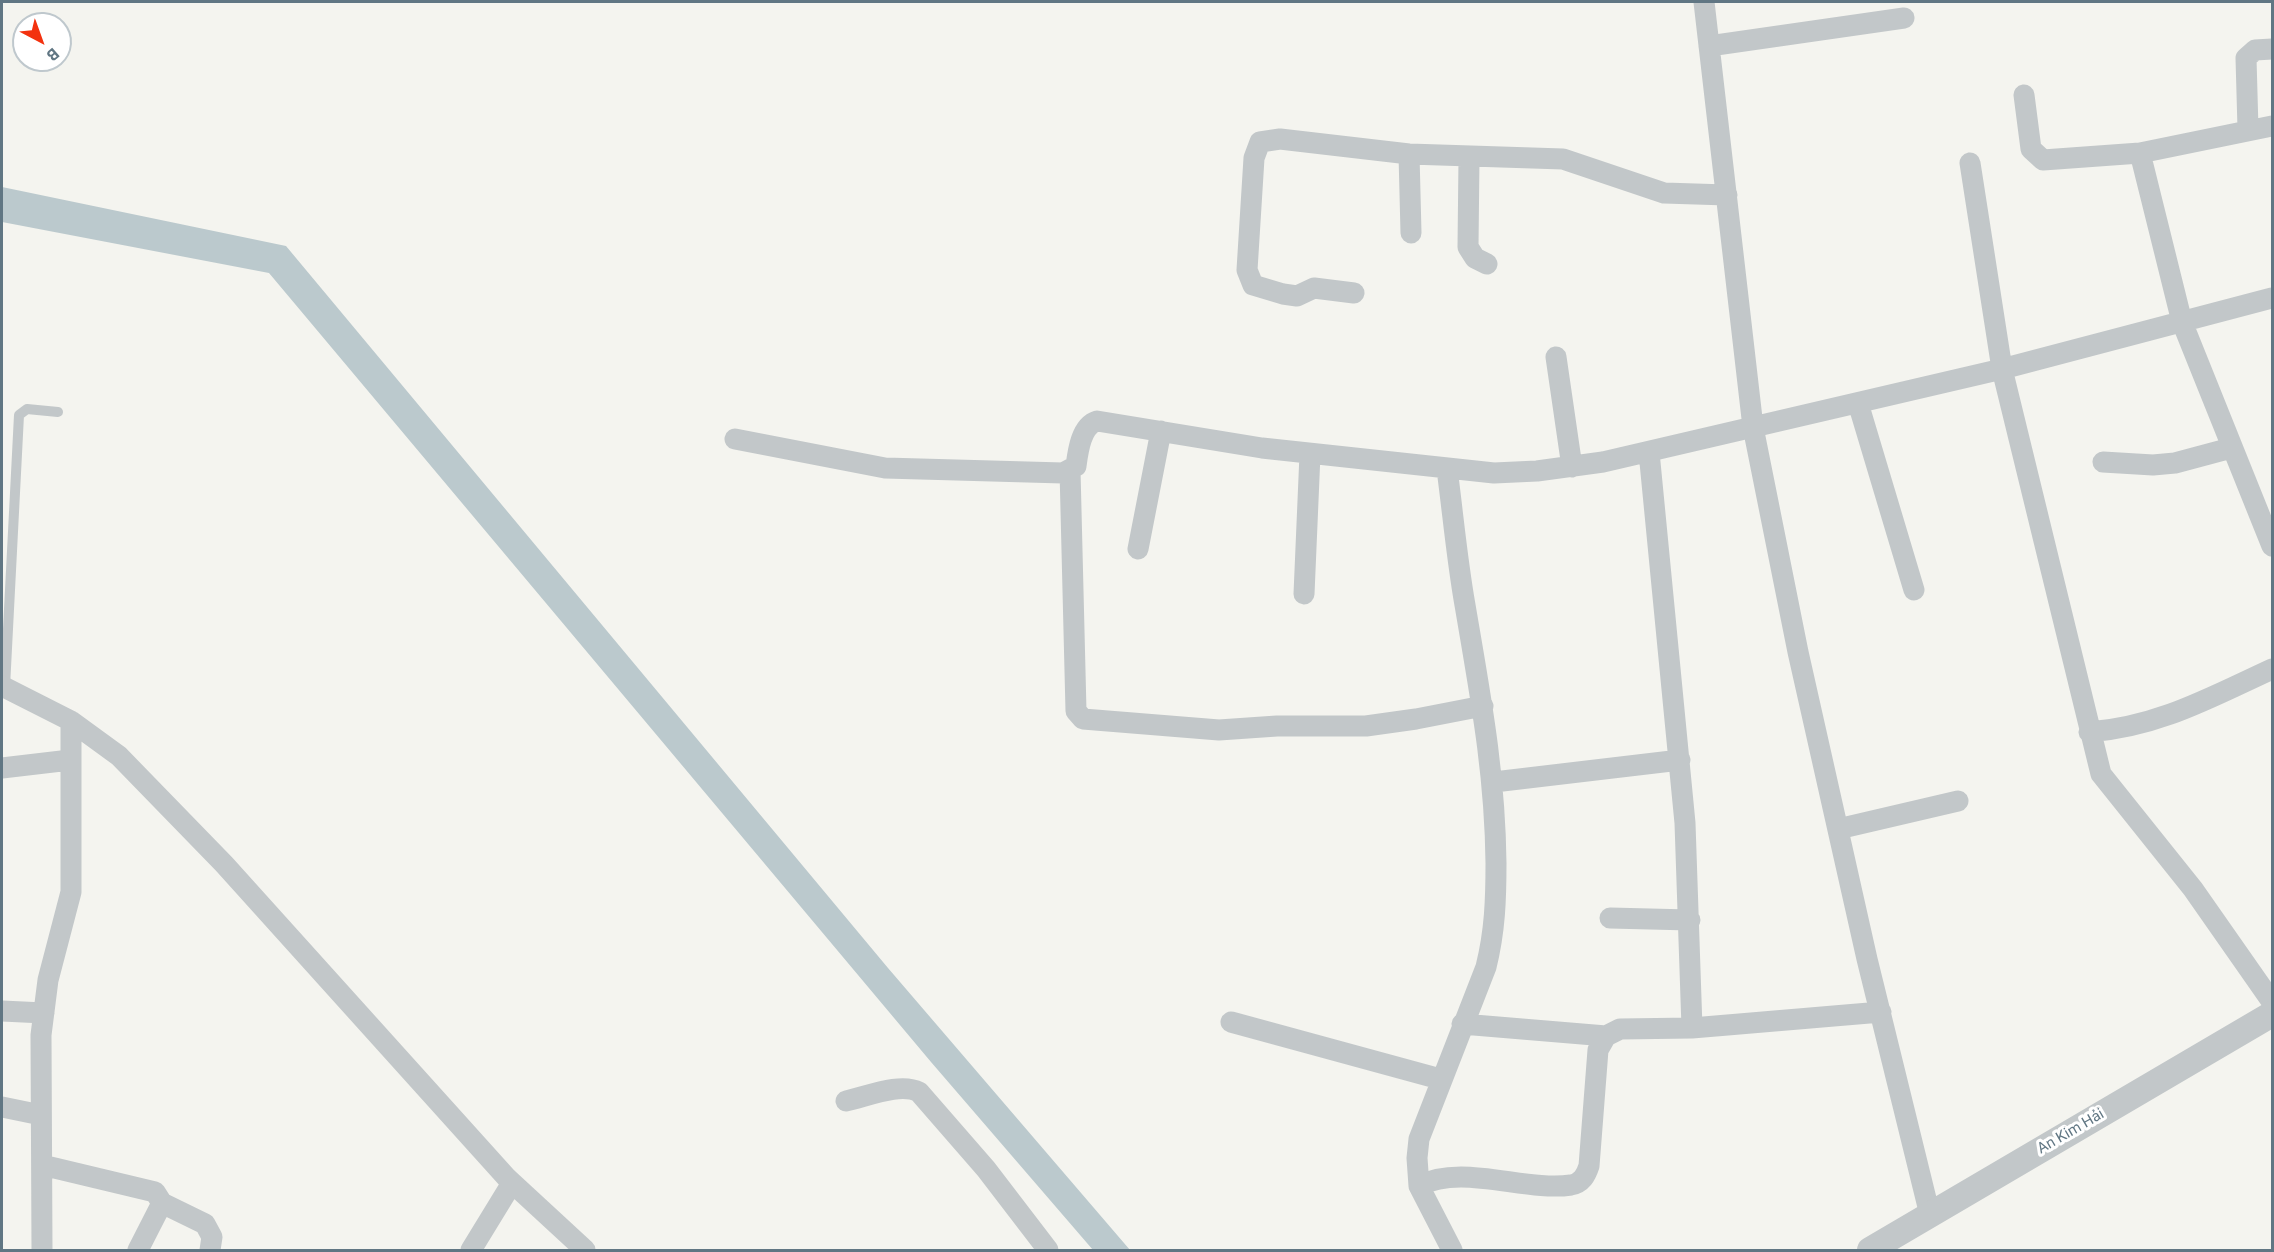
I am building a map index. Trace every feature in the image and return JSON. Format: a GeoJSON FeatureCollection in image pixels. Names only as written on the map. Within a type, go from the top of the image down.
{"type":"FeatureCollection","features":[{"type":"Feature","properties":{"kind":"street"},"geometry":{"type":"LineString","coordinates":[[1704,2],[1754,427],[1798,652],[1930,1215]]}},
{"type":"Feature","properties":{"kind":"street"},"geometry":{"type":"LineString","coordinates":[[1709,46],[1904,18]]}},
{"type":"Feature","properties":{"kind":"street"},"geometry":{"type":"LineString","coordinates":[[2248,129],[2246,58],[2255,50],[2272,49]]}},
{"type":"Feature","properties":{"kind":"street"},"geometry":{"type":"LineString","coordinates":[[2024,95],[2031,149],[2043,160],[2140,153],[2248,129],[2272,126]]}},
{"type":"Feature","properties":{"kind":"street"},"geometry":{"type":"LineString","coordinates":[[1354,293],[1314,288],[1297,296],[1256,287],[1251,281],[1247,270],[1256,147],[1260,142],[1280,139],[1409,154],[1469,158],[1563,159],[1664,193],[1727,195]]}},
{"type":"Feature","properties":{"kind":"street"},"geometry":{"type":"LineString","coordinates":[[2140,153],[2182,322],[2272,546]]}},
{"type":"Feature","properties":{"kind":"street"},"geometry":{"type":"LineString","coordinates":[[1409,154],[1411,233]]}},
{"type":"Feature","properties":{"kind":"street"},"geometry":{"type":"LineString","coordinates":[[1469,158],[1468,247],[1474,258],[1487,264]]}},
{"type":"Feature","properties":{"kind":"street"},"geometry":{"type":"LineString","coordinates":[[1970,163],[2002,369],[2101,774],[2109,787],[2146,828],[2193,889],[2272,1002]]}},
{"type":"Feature","properties":{"kind":"street"},"geometry":{"type":"LineString","coordinates":[[735,439],[885,468],[1063,472],[1076,466],[1084,433],[1092,423],[1097,421],[1311,454],[1447,469],[1494,473],[1572,467],[1649,452],[2002,369],[2272,298]]}},
{"type":"Feature","properties":{"kind":"street"},"geometry":{"type":"LineString","coordinates":[[1556,357],[1572,467]]}},
{"type":"Feature","properties":{"kind":"street"},"geometry":{"type":"LineString","coordinates":[[1858,403],[1914,590]]}},
{"type":"Feature","properties":{"kind":"street"},"geometry":{"type":"LineString","coordinates":[[1138,549],[1161,432]]}},
{"type":"Feature","properties":{"kind":"street"},"geometry":{"type":"LineString","coordinates":[[2103,462],[2175,464],[2231,448]]}},
{"type":"Feature","properties":{"kind":"street"},"geometry":{"type":"LineString","coordinates":[[1649,452],[1680,760],[1690,920],[1692,1028]]}},
{"type":"Feature","properties":{"kind":"street"},"geometry":{"type":"LineString","coordinates":[[1304,594],[1311,454]]}},
{"type":"Feature","properties":{"kind":"street"},"geometry":{"type":"LineString","coordinates":[[1447,469],[1464,603],[1494,782],[1496,894],[1494,931],[1486,967],[1440,1079],[1419,1139],[1417,1158],[1419,1186],[1452,1251]]}},
{"type":"Feature","properties":{"kind":"street"},"geometry":{"type":"LineString","coordinates":[[1071,470],[1076,711],[1083,719],[1219,730],[1277,726],[1366,726],[1416,720],[1483,706]]}},
{"type":"Feature","properties":{"kind":"street"},"geometry":{"type":"LineString","coordinates":[[2089,732],[2134,727],[2161,719],[2272,669]]}},
{"type":"Feature","properties":{"kind":"street"},"geometry":{"type":"LineString","coordinates":[[3,687],[71,722],[119,756],[177,813],[512,1183],[585,1251]]}},
{"type":"Feature","properties":{"kind":"street"},"geometry":{"type":"LineString","coordinates":[[42,1251],[41,1035],[48,980],[71,892],[71,722]]}},
{"type":"Feature","properties":{"kind":"street"},"geometry":{"type":"LineString","coordinates":[[2,768],[70,760]]}},
{"type":"Feature","properties":{"kind":"street"},"geometry":{"type":"LineString","coordinates":[[1494,782],[1680,760]]}},
{"type":"Feature","properties":{"kind":"street"},"geometry":{"type":"LineString","coordinates":[[1838,829],[1958,801]]}},
{"type":"Feature","properties":{"kind":"street"},"geometry":{"type":"LineString","coordinates":[[1610,918],[1690,920]]}},
{"type":"Feature","properties":{"kind":"street"},"geometry":{"type":"LineString","coordinates":[[2,1011],[44,1013]]}},
{"type":"Feature","properties":{"kind":"street"},"geometry":{"type":"LineString","coordinates":[[1462,1024],[1606,1036],[1620,1029],[1692,1028],[1881,1012]]}},
{"type":"Feature","properties":{"kind":"street","name":"An Kim Hải"},"geometry":{"type":"LineString","coordinates":[[1870,1251],[2272,1014]]}},
{"type":"Feature","properties":{"kind":"street"},"geometry":{"type":"LineString","coordinates":[[1231,1022],[1440,1079]]}},
{"type":"Feature","properties":{"kind":"street"},"geometry":{"type":"LineString","coordinates":[[1419,1186],[1430,1180],[1451,1176],[1494,1182],[1573,1185],[1585,1178],[1589,1166],[1598,1050],[1606,1036]]}},
{"type":"Feature","properties":{"kind":"street"},"geometry":{"type":"LineString","coordinates":[[846,1101],[897,1090],[914,1089],[919,1092],[986,1169],[1047,1250]]}},
{"type":"Feature","properties":{"kind":"street"},"geometry":{"type":"LineString","coordinates":[[2,1107],[42,1115]]}},
{"type":"Feature","properties":{"kind":"street"},"geometry":{"type":"LineString","coordinates":[[42,1165],[155,1192],[162,1203],[205,1224],[212,1237],[210,1251]]}},
{"type":"Feature","properties":{"kind":"street"},"geometry":{"type":"LineString","coordinates":[[471,1251],[512,1183]]}},
{"type":"Feature","properties":{"kind":"street"},"geometry":{"type":"LineString","coordinates":[[138,1251],[162,1203]]}},
{"type":"Feature","properties":{"kind":"lane"},"geometry":{"type":"LineString","coordinates":[[3,687],[19,415],[27,409],[58,412]]}},
{"type":"Feature","properties":{"kind":"shaded area"},"geometry":{"type":"Polygon","coordinates":[[[2,187],[286,246],[888,968],[1130,1250],[1093,1250],[931,1062],[269,273],[2,222],[2,187]]]}}]}
